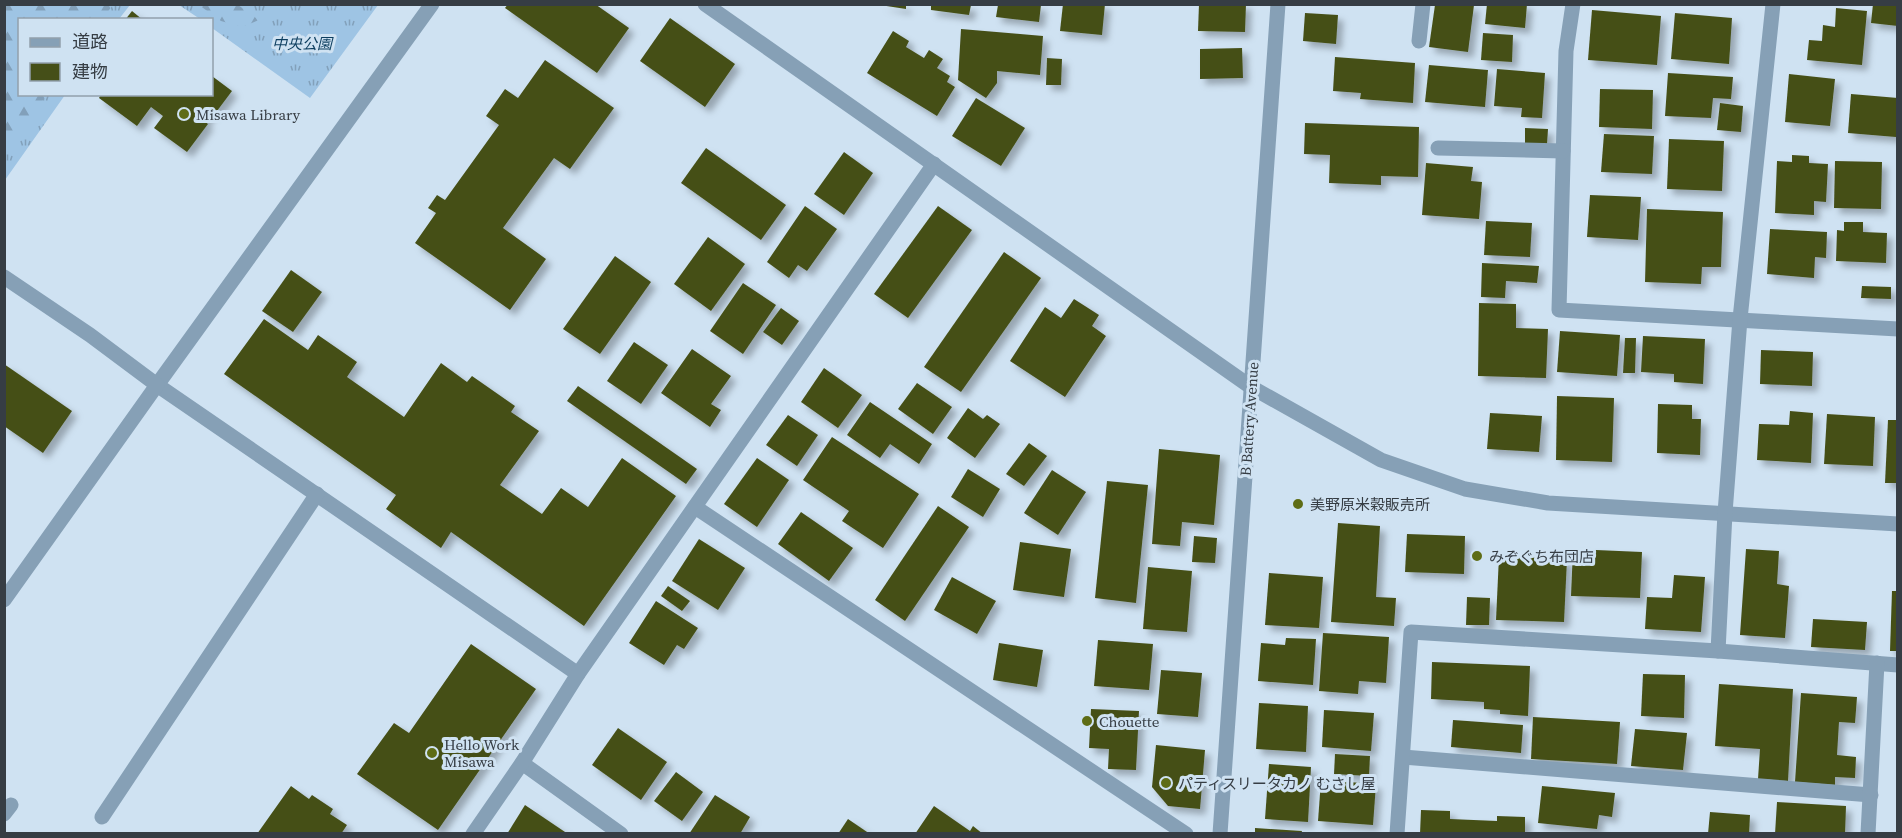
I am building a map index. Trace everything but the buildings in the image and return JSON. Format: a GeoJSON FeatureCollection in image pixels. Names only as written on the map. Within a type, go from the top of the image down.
{"type":"FeatureCollection","features":[{"type":"Feature","properties":{"kind":"street"},"geometry":{"type":"LineString","coordinates":[[4,600],[432,4]]}},
{"type":"Feature","properties":{"kind":"street"},"geometry":{"type":"LineString","coordinates":[[705,4],[1251,387],[1381,460],[1465,489],[1548,503],[1898,524]]}},
{"type":"Feature","properties":{"kind":"street","name":"B Battery Avenue"},"geometry":{"type":"LineString","coordinates":[[1220,834],[1278,4]]}},
{"type":"Feature","properties":{"kind":"street"},"geometry":{"type":"LineString","coordinates":[[1419,41],[1423,4]]}},
{"type":"Feature","properties":{"kind":"street"},"geometry":{"type":"LineString","coordinates":[[1573,4],[1566,51],[1559,310],[1898,329]]}},
{"type":"Feature","properties":{"kind":"street"},"geometry":{"type":"LineString","coordinates":[[1718,651],[1725,513],[1740,319],[1773,4]]}},
{"type":"Feature","properties":{"kind":"street"},"geometry":{"type":"LineString","coordinates":[[1438,148],[1563,151]]}},
{"type":"Feature","properties":{"kind":"street"},"geometry":{"type":"LineString","coordinates":[[473,834],[522,763],[578,674],[934,164]]}},
{"type":"Feature","properties":{"kind":"street"},"geometry":{"type":"LineString","coordinates":[[4,277],[578,674]]}},
{"type":"Feature","properties":{"kind":"street"},"geometry":{"type":"LineString","coordinates":[[102,817],[316,494]]}},
{"type":"Feature","properties":{"kind":"street"},"geometry":{"type":"LineString","coordinates":[[695,507],[1186,834]]}},
{"type":"Feature","properties":{"kind":"street"},"geometry":{"type":"LineString","coordinates":[[1397,834],[1411,632],[1898,665]]}},
{"type":"Feature","properties":{"kind":"street"},"geometry":{"type":"LineString","coordinates":[[1868,834],[1877,663]]}},
{"type":"Feature","properties":{"kind":"street"},"geometry":{"type":"LineString","coordinates":[[1403,757],[1871,795]]}},
{"type":"Feature","properties":{"kind":"street"},"geometry":{"type":"LineString","coordinates":[[522,763],[621,834]]}},
{"type":"Feature","properties":{"kind":"green space"},"geometry":{"type":"Polygon","coordinates":[[[5,4],[113,5],[103,18],[18,18],[18,96],[46,96],[5,149],[5,4]]]}},
{"type":"Feature","properties":{"kind":"green space"},"geometry":{"type":"Polygon","coordinates":[[[5,5],[130,5],[120,18],[18,18],[18,96],[64,96],[5,180],[5,5]]]}},
{"type":"Feature","properties":{"kind":"green space","name":"中央公園"},"geometry":{"type":"Polygon","coordinates":[[[179,5],[378,5],[310,98],[213,29],[213,18],[198,18],[179,5]]]}},
{"type":"Feature","properties":{"kind":"green space"},"geometry":{"type":"Polygon","coordinates":[[[199,5],[238,5],[259,20],[242,27],[221,21],[199,5]]]}},
{"type":"Feature","properties":{"kind":"place","name":"Misawa Library"},"geometry":{"type":"Point","coordinates":[184,114]}},
{"type":"Feature","properties":{"kind":"place","name":"美野原米穀販売所"},"geometry":{"type":"Point","coordinates":[1298,504]}},
{"type":"Feature","properties":{"kind":"place","name":"みぞぐち布団店"},"geometry":{"type":"Point","coordinates":[1477,556]}},
{"type":"Feature","properties":{"kind":"place","name":"Chouette"},"geometry":{"type":"Point","coordinates":[1087,721]}},
{"type":"Feature","properties":{"kind":"place","name":"Hello Work Misawa"},"geometry":{"type":"Point","coordinates":[432,753]}},
{"type":"Feature","properties":{"kind":"place","name":"パティスリータカノ むさし屋"},"geometry":{"type":"Point","coordinates":[1166,783]}}]}
